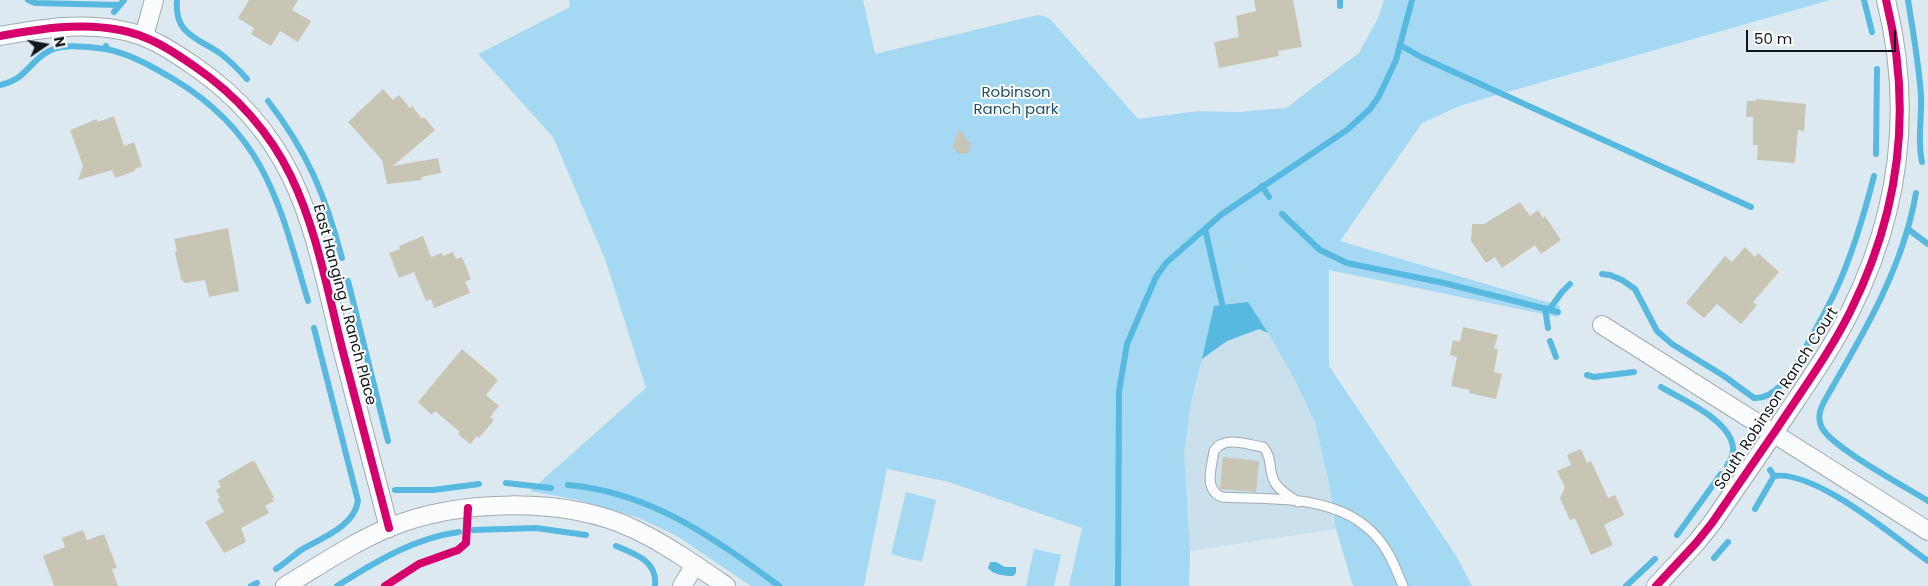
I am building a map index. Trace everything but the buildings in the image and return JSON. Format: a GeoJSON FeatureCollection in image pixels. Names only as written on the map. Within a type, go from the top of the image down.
{"type":"FeatureCollection","features":[{"type":"Feature","properties":{"kind":"street"},"geometry":{"type":"LineString","coordinates":[[144,36],[154,0]]}},
{"type":"Feature","properties":{"kind":"street","name":"South Robinson Ranch Court"},"geometry":{"type":"LineString","coordinates":[[1656,586],[1703,534],[1774,433],[1850,313],[1872,264],[1890,203],[1899,150],[1900,101],[1896,48],[1886,0]]}},
{"type":"Feature","properties":{"kind":"street","name":"East Hanging J Ranch Place"},"geometry":{"type":"LineString","coordinates":[[0,36],[61,26],[120,30],[144,36],[191,64],[233,97],[264,130],[286,165],[298,189],[310,224],[389,528]]}},
{"type":"Feature","properties":{"kind":"street"},"geometry":{"type":"LineString","coordinates":[[1602,325],[1928,531]]}},
{"type":"Feature","properties":{"kind":"street"},"geometry":{"type":"LineString","coordinates":[[285,586],[361,541],[411,520],[451,510],[508,505],[534,506],[582,513],[618,522],[653,539],[726,586]]}},
{"type":"Feature","properties":{"kind":"street"},"geometry":{"type":"LineString","coordinates":[[682,586],[695,565]]}},
{"type":"Feature","properties":{"kind":"lane"},"geometry":{"type":"LineString","coordinates":[[1298,502],[1278,487],[1274,481],[1271,459],[1263,447],[1229,442],[1216,447],[1210,482],[1211,488],[1217,496],[1222,498],[1325,505],[1351,516],[1362,523],[1384,545],[1403,586]]}},
{"type":"Feature","properties":{"kind":"shaded area"},"geometry":{"type":"Polygon","coordinates":[[[1248,302],[1268,333],[1259,329],[1227,341],[1202,359],[1214,306],[1248,302]]]}},
{"type":"Feature","properties":{"kind":"shaded area"},"geometry":{"type":"Polygon","coordinates":[[[1259,329],[1268,333],[1295,380],[1315,423],[1328,479],[1336,529],[1190,551],[1184,453],[1192,398],[1202,359],[1227,341],[1259,329]]]}},
{"type":"Feature","properties":{"kind":"shaded area"},"geometry":{"type":"Polygon","coordinates":[[[990,562],[996,562],[1005,567],[1016,567],[1016,573],[1013,576],[996,574],[988,568],[990,562]]]}},
{"type":"Feature","properties":{"kind":"green space","name":"Robinson Ranch park"},"geometry":{"type":"Polygon","coordinates":[[[569,0],[863,0],[875,54],[1037,15],[1044,16],[1050,19],[1138,119],[1198,111],[1238,112],[1286,108],[1359,53],[1378,18],[1384,0],[1830,0],[1462,105],[1422,123],[1340,241],[1560,306],[1558,317],[1329,270],[1329,366],[1455,554],[1472,586],[1353,586],[1336,529],[1328,479],[1315,423],[1295,380],[1268,333],[1259,329],[1227,341],[1202,359],[1192,398],[1184,453],[1190,551],[1189,586],[1069,586],[1082,528],[949,482],[887,469],[864,586],[751,586],[677,536],[639,518],[578,500],[530,491],[646,388],[605,259],[553,137],[478,54],[570,7],[569,0]]]}},
{"type":"Feature","properties":{"kind":"green space"},"geometry":{"type":"Polygon","coordinates":[[[906,492],[936,500],[922,562],[891,554],[906,492]]]}},
{"type":"Feature","properties":{"kind":"green space"},"geometry":{"type":"Polygon","coordinates":[[[1034,549],[1061,555],[1054,586],[1026,586],[1034,549]]]}},
{"type":"Feature","properties":{"kind":"waterway"},"geometry":{"type":"LineString","coordinates":[[28,0],[35,3],[120,5]]}},
{"type":"Feature","properties":{"kind":"waterway"},"geometry":{"type":"LineString","coordinates":[[114,12],[124,0]]}},
{"type":"Feature","properties":{"kind":"waterway"},"geometry":{"type":"LineString","coordinates":[[177,0],[179,21],[189,34],[221,54],[247,79]]}},
{"type":"Feature","properties":{"kind":"waterway"},"geometry":{"type":"LineString","coordinates":[[1340,0],[1340,6]]}},
{"type":"Feature","properties":{"kind":"waterway"},"geometry":{"type":"LineString","coordinates":[[1118,586],[1119,391],[1127,344],[1156,277],[1167,262],[1222,214],[1347,130],[1370,109],[1379,96],[1396,60],[1412,0]]}},
{"type":"Feature","properties":{"kind":"waterway"},"geometry":{"type":"LineString","coordinates":[[1864,0],[1872,32]]}},
{"type":"Feature","properties":{"kind":"waterway"},"geometry":{"type":"LineString","coordinates":[[1908,0],[1920,84],[1920,146],[1922,162]]}},
{"type":"Feature","properties":{"kind":"waterway"},"geometry":{"type":"LineString","coordinates":[[1400,45],[1423,58],[1751,207]]}},
{"type":"Feature","properties":{"kind":"waterway"},"geometry":{"type":"LineString","coordinates":[[0,85],[20,76],[50,50],[74,46],[106,49],[106,46]]}},
{"type":"Feature","properties":{"kind":"waterway"},"geometry":{"type":"LineString","coordinates":[[106,49],[133,58],[175,80],[206,101],[230,124],[250,149],[278,204],[308,301]]}},
{"type":"Feature","properties":{"kind":"waterway"},"geometry":{"type":"LineString","coordinates":[[1876,154],[1877,69]]}},
{"type":"Feature","properties":{"kind":"waterway"},"geometry":{"type":"LineString","coordinates":[[268,101],[294,138],[314,175],[342,258]]}},
{"type":"Feature","properties":{"kind":"waterway"},"geometry":{"type":"LineString","coordinates":[[1807,345],[1833,297],[1848,262],[1874,176]]}},
{"type":"Feature","properties":{"kind":"waterway"},"geometry":{"type":"LineString","coordinates":[[1262,186],[1269,197]]}},
{"type":"Feature","properties":{"kind":"waterway"},"geometry":{"type":"LineString","coordinates":[[1916,193],[1903,244],[1894,269],[1859,340],[1824,401],[1819,417],[1822,428],[1840,446],[1928,501]]}},
{"type":"Feature","properties":{"kind":"waterway"},"geometry":{"type":"LineString","coordinates":[[1282,214],[1320,250],[1347,263],[1444,283],[1558,312]]}},
{"type":"Feature","properties":{"kind":"waterway"},"geometry":{"type":"LineString","coordinates":[[1205,229],[1224,312]]}},
{"type":"Feature","properties":{"kind":"waterway"},"geometry":{"type":"LineString","coordinates":[[1908,229],[1928,244]]}},
{"type":"Feature","properties":{"kind":"waterway"},"geometry":{"type":"LineString","coordinates":[[1602,274],[1622,280],[1635,289],[1657,331],[1672,344],[1724,376],[1754,398],[1769,395],[1776,390],[1788,377],[1801,357]]}},
{"type":"Feature","properties":{"kind":"waterway"},"geometry":{"type":"LineString","coordinates":[[348,281],[388,441]]}},
{"type":"Feature","properties":{"kind":"waterway"},"geometry":{"type":"LineString","coordinates":[[1549,310],[1570,284]]}},
{"type":"Feature","properties":{"kind":"waterway"},"geometry":{"type":"LineString","coordinates":[[1545,308],[1548,328]]}},
{"type":"Feature","properties":{"kind":"waterway"},"geometry":{"type":"LineString","coordinates":[[276,569],[301,550],[336,531],[350,518],[358,501],[314,328]]}},
{"type":"Feature","properties":{"kind":"waterway"},"geometry":{"type":"LineString","coordinates":[[1550,341],[1556,357]]}},
{"type":"Feature","properties":{"kind":"waterway"},"geometry":{"type":"LineString","coordinates":[[1587,375],[1594,377],[1634,372]]}},
{"type":"Feature","properties":{"kind":"waterway"},"geometry":{"type":"LineString","coordinates":[[1661,387],[1704,412],[1724,428],[1733,448],[1727,466]]}},
{"type":"Feature","properties":{"kind":"waterway"},"geometry":{"type":"LineString","coordinates":[[1770,470],[1774,476],[1791,477],[1811,483],[1832,494],[1854,507],[1928,561]]}},
{"type":"Feature","properties":{"kind":"waterway"},"geometry":{"type":"LineString","coordinates":[[1677,535],[1721,474]]}},
{"type":"Feature","properties":{"kind":"waterway"},"geometry":{"type":"LineString","coordinates":[[1755,509],[1774,476]]}},
{"type":"Feature","properties":{"kind":"waterway"},"geometry":{"type":"LineString","coordinates":[[506,483],[551,488]]}},
{"type":"Feature","properties":{"kind":"waterway"},"geometry":{"type":"LineString","coordinates":[[395,490],[433,490],[479,484]]}},
{"type":"Feature","properties":{"kind":"waterway"},"geometry":{"type":"LineString","coordinates":[[568,485],[598,489],[654,507],[706,535],[779,586]]}},
{"type":"Feature","properties":{"kind":"waterway"},"geometry":{"type":"LineString","coordinates":[[473,530],[536,528],[586,535]]}},
{"type":"Feature","properties":{"kind":"waterway"},"geometry":{"type":"LineString","coordinates":[[337,586],[395,552],[426,540],[459,532]]}},
{"type":"Feature","properties":{"kind":"waterway"},"geometry":{"type":"LineString","coordinates":[[1714,558],[1728,542]]}},
{"type":"Feature","properties":{"kind":"waterway"},"geometry":{"type":"LineString","coordinates":[[616,546],[649,564],[655,577],[655,586]]}},
{"type":"Feature","properties":{"kind":"waterway"},"geometry":{"type":"LineString","coordinates":[[1626,586],[1655,559]]}},
{"type":"Feature","properties":{"kind":"waterway"},"geometry":{"type":"LineString","coordinates":[[251,586],[257,583]]}},
{"type":"Feature","properties":{"kind":"cycle path"},"geometry":{"type":"LineString","coordinates":[[1656,586],[1712,523],[1778,427],[1834,342],[1867,274],[1881,236],[1890,198],[1897,159],[1900,120],[1899,80],[1886,0]]}},
{"type":"Feature","properties":{"kind":"cycle path"},"geometry":{"type":"LineString","coordinates":[[0,36],[45,29],[75,27],[105,28],[140,35],[168,49],[194,66],[230,95],[259,125],[281,157],[298,191],[311,227],[389,528]]}},
{"type":"Feature","properties":{"kind":"cycle path"},"geometry":{"type":"LineString","coordinates":[[385,586],[419,564],[458,550],[466,543],[468,508]]}}]}
